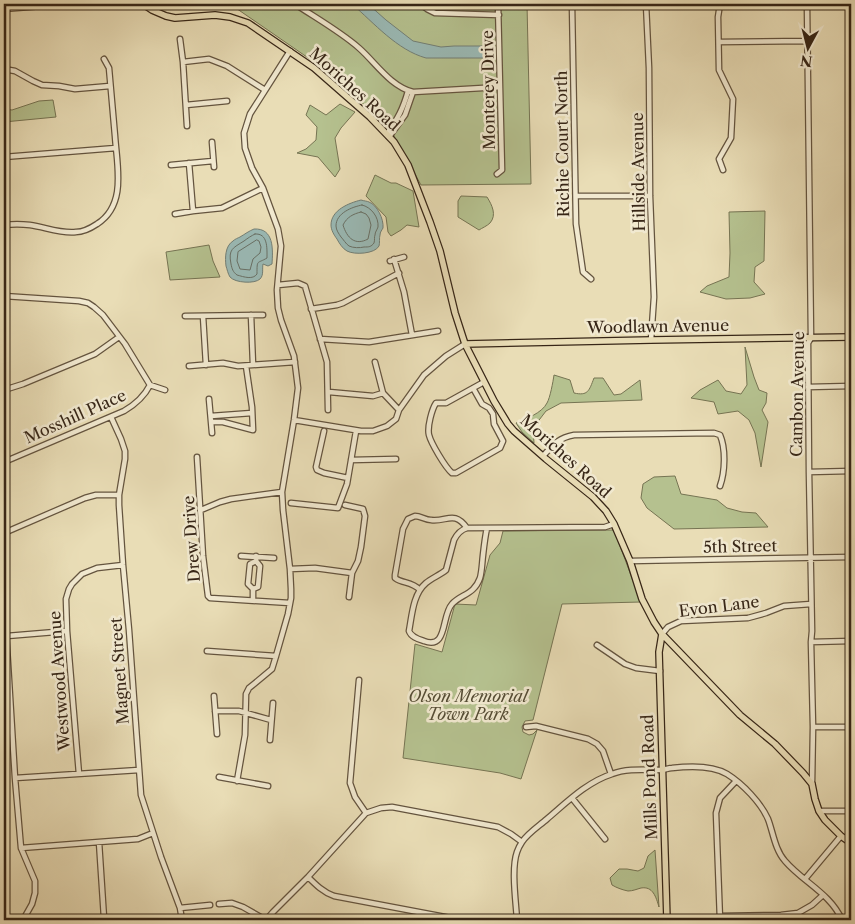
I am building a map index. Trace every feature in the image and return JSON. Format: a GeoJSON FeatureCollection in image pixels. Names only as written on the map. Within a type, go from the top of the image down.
{"type":"FeatureCollection","features":[{"type":"Feature","properties":{"kind":"main road","name":"Moriches Road"},"geometry":{"type":"LineString","coordinates":[[142,4],[166,16],[175,18],[215,15],[230,17],[248,23],[314,68],[388,136],[408,165],[430,222],[440,251],[455,313],[465,344],[508,424],[601,505],[614,524],[630,561],[642,599],[662,634],[740,715],[774,744],[812,784]]}},
{"type":"Feature","properties":{"kind":"main road","name":"Woodlawn Avenue"},"geometry":{"type":"LineString","coordinates":[[465,344],[851,337]]}},
{"type":"Feature","properties":{"kind":"main road","name":"Mills Pond Road"},"geometry":{"type":"LineString","coordinates":[[662,634],[659,652],[667,920]]}},
{"type":"Feature","properties":{"kind":"main road"},"geometry":{"type":"LineString","coordinates":[[812,784],[814,799],[819,811],[825,820],[851,843]]}},
{"type":"Feature","properties":{"kind":"street"},"geometry":{"type":"LineString","coordinates":[[4,9],[126,4]]}},
{"type":"Feature","properties":{"kind":"street"},"geometry":{"type":"LineString","coordinates":[[295,4],[358,47],[392,81],[411,91],[500,87]]}},
{"type":"Feature","properties":{"kind":"street"},"geometry":{"type":"LineString","coordinates":[[420,4],[435,13],[499,15]]}},
{"type":"Feature","properties":{"kind":"street","name":"Monterey Drive"},"geometry":{"type":"LineString","coordinates":[[497,174],[502,170],[498,4]]}},
{"type":"Feature","properties":{"kind":"street","name":"Richie Court North"},"geometry":{"type":"LineString","coordinates":[[572,4],[576,224],[584,272],[591,279]]}},
{"type":"Feature","properties":{"kind":"street","name":"Hillside Avenue"},"geometry":{"type":"LineString","coordinates":[[646,4],[654,297],[651,340]]}},
{"type":"Feature","properties":{"kind":"street"},"geometry":{"type":"LineString","coordinates":[[720,4],[718,22],[720,70],[733,99],[731,138],[719,159],[723,170]]}},
{"type":"Feature","properties":{"kind":"street","name":"Cambon Avenue"},"geometry":{"type":"LineString","coordinates":[[807,4],[811,338],[808,343],[808,386],[812,604],[812,784]]}},
{"type":"Feature","properties":{"kind":"street"},"geometry":{"type":"LineString","coordinates":[[180,39],[188,126]]}},
{"type":"Feature","properties":{"kind":"street"},"geometry":{"type":"LineString","coordinates":[[719,42],[807,41]]}},
{"type":"Feature","properties":{"kind":"street"},"geometry":{"type":"LineString","coordinates":[[237,780],[244,744],[246,694],[250,688],[272,670],[290,603],[290,569],[282,492],[298,388],[295,362],[278,308],[277,290],[281,256],[280,238],[263,188],[247,155],[244,133],[250,114],[290,51]]}},
{"type":"Feature","properties":{"kind":"street"},"geometry":{"type":"LineString","coordinates":[[4,225],[29,225],[77,232],[99,223],[108,214],[116,200],[118,175],[109,68],[104,59]]}},
{"type":"Feature","properties":{"kind":"street"},"geometry":{"type":"LineString","coordinates":[[183,62],[209,59],[227,66],[265,90]]}},
{"type":"Feature","properties":{"kind":"street"},"geometry":{"type":"LineString","coordinates":[[4,69],[15,71],[42,85],[75,89],[110,86]]}},
{"type":"Feature","properties":{"kind":"street"},"geometry":{"type":"LineString","coordinates":[[388,136],[405,115],[411,91]]}},
{"type":"Feature","properties":{"kind":"street"},"geometry":{"type":"LineString","coordinates":[[186,105],[227,101]]}},
{"type":"Feature","properties":{"kind":"street"},"geometry":{"type":"LineString","coordinates":[[212,142],[214,167]]}},
{"type":"Feature","properties":{"kind":"street"},"geometry":{"type":"LineString","coordinates":[[4,157],[116,148]]}},
{"type":"Feature","properties":{"kind":"street"},"geometry":{"type":"LineString","coordinates":[[171,165],[213,161]]}},
{"type":"Feature","properties":{"kind":"street"},"geometry":{"type":"LineString","coordinates":[[189,164],[193,210]]}},
{"type":"Feature","properties":{"kind":"street"},"geometry":{"type":"LineString","coordinates":[[174,214],[193,210],[222,208],[263,188]]}},
{"type":"Feature","properties":{"kind":"street"},"geometry":{"type":"LineString","coordinates":[[576,196],[650,196]]}},
{"type":"Feature","properties":{"kind":"street"},"geometry":{"type":"LineString","coordinates":[[404,256],[392,260],[399,273],[412,335]]}},
{"type":"Feature","properties":{"kind":"street"},"geometry":{"type":"LineString","coordinates":[[311,309],[338,305],[399,273]]}},
{"type":"Feature","properties":{"kind":"street"},"geometry":{"type":"LineString","coordinates":[[278,285],[298,283],[305,286],[327,362],[328,410]]}},
{"type":"Feature","properties":{"kind":"street"},"geometry":{"type":"LineString","coordinates":[[4,296],[88,303],[103,315],[125,344],[150,385],[165,390]]}},
{"type":"Feature","properties":{"kind":"street"},"geometry":{"type":"LineString","coordinates":[[251,315],[253,365]]}},
{"type":"Feature","properties":{"kind":"street"},"geometry":{"type":"LineString","coordinates":[[185,316],[263,315]]}},
{"type":"Feature","properties":{"kind":"street"},"geometry":{"type":"LineString","coordinates":[[203,316],[206,365]]}},
{"type":"Feature","properties":{"kind":"street"},"geometry":{"type":"LineString","coordinates":[[320,339],[369,342],[438,331]]}},
{"type":"Feature","properties":{"kind":"street"},"geometry":{"type":"LineString","coordinates":[[4,390],[94,354],[119,337]]}},
{"type":"Feature","properties":{"kind":"street"},"geometry":{"type":"LineString","coordinates":[[294,420],[356,431],[373,431],[387,426],[396,419],[399,410],[429,371],[446,356],[465,344]]}},
{"type":"Feature","properties":{"kind":"street"},"geometry":{"type":"LineString","coordinates":[[189,366],[223,363],[233,366],[246,366],[295,362]]}},
{"type":"Feature","properties":{"kind":"street"},"geometry":{"type":"LineString","coordinates":[[375,362],[383,393],[399,410]]}},
{"type":"Feature","properties":{"kind":"street"},"geometry":{"type":"LineString","coordinates":[[212,422],[223,422],[253,430],[246,366]]}},
{"type":"Feature","properties":{"kind":"street"},"geometry":{"type":"LineString","coordinates":[[473,388],[482,404],[489,408],[493,414],[494,424],[503,441],[500,448],[456,473],[450,472],[429,436],[428,430],[432,408],[436,403],[446,403],[473,388],[484,382]]}},
{"type":"Feature","properties":{"kind":"street","name":"Mosshill Place"},"geometry":{"type":"LineString","coordinates":[[4,462],[111,417],[137,403],[150,385]]}},
{"type":"Feature","properties":{"kind":"street"},"geometry":{"type":"LineString","coordinates":[[808,386],[851,386]]}},
{"type":"Feature","properties":{"kind":"street"},"geometry":{"type":"LineString","coordinates":[[329,392],[373,396],[383,393]]}},
{"type":"Feature","properties":{"kind":"street"},"geometry":{"type":"LineString","coordinates":[[209,399],[212,433]]}},
{"type":"Feature","properties":{"kind":"street"},"geometry":{"type":"LineString","coordinates":[[211,416],[252,412]]}},
{"type":"Feature","properties":{"kind":"street","name":"Magnet Street"},"geometry":{"type":"LineString","coordinates":[[111,417],[125,451],[119,495],[141,796],[180,908],[182,920]]}},
{"type":"Feature","properties":{"kind":"street"},"geometry":{"type":"LineString","coordinates":[[498,431],[508,424]]}},
{"type":"Feature","properties":{"kind":"street"},"geometry":{"type":"LineString","coordinates":[[324,431],[316,467],[317,470],[348,478]]}},
{"type":"Feature","properties":{"kind":"street"},"geometry":{"type":"LineString","coordinates":[[291,503],[338,508],[348,478],[356,431]]}},
{"type":"Feature","properties":{"kind":"street"},"geometry":{"type":"LineString","coordinates":[[543,456],[561,438],[574,435],[714,433],[720,435],[723,442],[724,475],[720,486]]}},
{"type":"Feature","properties":{"kind":"street","name":"Drew Drive"},"geometry":{"type":"LineString","coordinates":[[198,458],[203,556],[208,596],[210,598],[290,603]]}},
{"type":"Feature","properties":{"kind":"street"},"geometry":{"type":"LineString","coordinates":[[351,460],[396,459]]}},
{"type":"Feature","properties":{"kind":"street"},"geometry":{"type":"LineString","coordinates":[[809,472],[851,471]]}},
{"type":"Feature","properties":{"kind":"street"},"geometry":{"type":"LineString","coordinates":[[201,510],[231,499],[282,492]]}},
{"type":"Feature","properties":{"kind":"street"},"geometry":{"type":"LineString","coordinates":[[4,534],[85,498],[96,495],[119,495]]}},
{"type":"Feature","properties":{"kind":"street"},"geometry":{"type":"LineString","coordinates":[[345,506],[363,509],[365,516],[361,547],[358,561],[352,573],[349,597]]}},
{"type":"Feature","properties":{"kind":"street"},"geometry":{"type":"LineString","coordinates":[[420,590],[415,585],[399,581],[395,578],[403,529],[408,519],[415,516],[431,520],[453,518],[461,521],[467,528]]}},
{"type":"Feature","properties":{"kind":"street"},"geometry":{"type":"LineString","coordinates":[[487,528],[482,572],[478,582],[471,592],[451,605],[446,616],[441,638],[435,642],[427,642],[411,636],[409,631],[414,603],[420,590],[427,582],[446,570],[454,540],[459,531],[467,528],[605,527],[614,524]]}},
{"type":"Feature","properties":{"kind":"street"},"geometry":{"type":"LineString","coordinates":[[241,556],[256,559],[274,558]]}},
{"type":"Feature","properties":{"kind":"street","name":"5th Street"},"geometry":{"type":"LineString","coordinates":[[630,561],[851,556]]}},
{"type":"Feature","properties":{"kind":"street"},"geometry":{"type":"LineString","coordinates":[[253,600],[253,589],[248,584],[250,564],[256,559]]}},
{"type":"Feature","properties":{"kind":"street"},"geometry":{"type":"LineString","coordinates":[[253,589],[258,587],[260,566],[256,559]]}},
{"type":"Feature","properties":{"kind":"street","name":"Westwood Avenue"},"geometry":{"type":"LineString","coordinates":[[79,774],[66,599],[72,584],[82,574],[97,568],[123,565]]}},
{"type":"Feature","properties":{"kind":"street"},"geometry":{"type":"LineString","coordinates":[[290,569],[315,568],[352,573]]}},
{"type":"Feature","properties":{"kind":"street"},"geometry":{"type":"LineString","coordinates":[[4,598],[21,848],[35,881],[35,893],[32,904],[23,920]]}},
{"type":"Feature","properties":{"kind":"street","name":"Evon Lane"},"geometry":{"type":"LineString","coordinates":[[662,634],[668,627],[681,621],[748,618],[784,606],[812,604]]}},
{"type":"Feature","properties":{"kind":"street"},"geometry":{"type":"LineString","coordinates":[[6,636],[67,631]]}},
{"type":"Feature","properties":{"kind":"street"},"geometry":{"type":"LineString","coordinates":[[811,642],[851,641]]}},
{"type":"Feature","properties":{"kind":"street"},"geometry":{"type":"LineString","coordinates":[[597,645],[625,664],[636,668],[660,671]]}},
{"type":"Feature","properties":{"kind":"street"},"geometry":{"type":"LineString","coordinates":[[207,651],[276,656]]}},
{"type":"Feature","properties":{"kind":"street"},"geometry":{"type":"LineString","coordinates":[[359,680],[350,783],[366,813]]}},
{"type":"Feature","properties":{"kind":"street"},"geometry":{"type":"LineString","coordinates":[[214,696],[217,734]]}},
{"type":"Feature","properties":{"kind":"street"},"geometry":{"type":"LineString","coordinates":[[270,740],[273,703]]}},
{"type":"Feature","properties":{"kind":"street"},"geometry":{"type":"LineString","coordinates":[[215,711],[239,711],[271,720]]}},
{"type":"Feature","properties":{"kind":"street"},"geometry":{"type":"LineString","coordinates":[[526,728],[536,726],[588,739],[604,751],[611,774]]}},
{"type":"Feature","properties":{"kind":"street"},"geometry":{"type":"LineString","coordinates":[[813,727],[851,727]]}},
{"type":"Feature","properties":{"kind":"street"},"geometry":{"type":"LineString","coordinates":[[518,920],[514,871],[517,852],[522,842],[530,834],[572,798],[611,774],[626,770],[704,767],[727,774],[749,792],[768,819],[783,858],[790,867],[834,906],[842,920]]}},
{"type":"Feature","properties":{"kind":"street"},"geometry":{"type":"LineString","coordinates":[[15,778],[139,770]]}},
{"type":"Feature","properties":{"kind":"street"},"geometry":{"type":"LineString","coordinates":[[219,777],[268,786]]}},
{"type":"Feature","properties":{"kind":"street"},"geometry":{"type":"LineString","coordinates":[[736,781],[720,798],[716,813],[720,918],[798,913],[812,905],[823,895]]}},
{"type":"Feature","properties":{"kind":"street"},"geometry":{"type":"LineString","coordinates":[[572,798],[604,838]]}},
{"type":"Feature","properties":{"kind":"street"},"geometry":{"type":"LineString","coordinates":[[219,904],[242,906],[266,920],[366,813],[381,808],[392,807],[498,827],[522,842]]}},
{"type":"Feature","properties":{"kind":"street"},"geometry":{"type":"LineString","coordinates":[[819,811],[851,811]]}},
{"type":"Feature","properties":{"kind":"street"},"geometry":{"type":"LineString","coordinates":[[21,848],[138,838],[153,833]]}},
{"type":"Feature","properties":{"kind":"street"},"geometry":{"type":"LineString","coordinates":[[805,879],[841,836]]}},
{"type":"Feature","properties":{"kind":"street"},"geometry":{"type":"LineString","coordinates":[[99,842],[104,918]]}},
{"type":"Feature","properties":{"kind":"street"},"geometry":{"type":"LineString","coordinates":[[308,877],[326,893],[334,896],[461,920]]}},
{"type":"Feature","properties":{"kind":"street"},"geometry":{"type":"LineString","coordinates":[[180,908],[210,905]]}},
{"type":"Feature","properties":{"kind":"green space"},"geometry":{"type":"Polygon","coordinates":[[[162,4],[213,4],[218,6],[183,8],[162,4]]]}},
{"type":"Feature","properties":{"kind":"green space"},"geometry":{"type":"Polygon","coordinates":[[[230,4],[527,4],[531,184],[421,185],[388,125],[317,64],[230,4]]]}},
{"type":"Feature","properties":{"kind":"green space"},"geometry":{"type":"Polygon","coordinates":[[[53,100],[56,117],[4,122],[4,109],[12,110],[39,101],[53,100]]]}},
{"type":"Feature","properties":{"kind":"green space"},"geometry":{"type":"Polygon","coordinates":[[[340,104],[355,112],[335,138],[340,169],[335,177],[318,157],[297,153],[306,149],[316,140],[317,127],[306,115],[310,105],[326,115],[340,104]]]}},
{"type":"Feature","properties":{"kind":"green space"},"geometry":{"type":"Polygon","coordinates":[[[375,175],[413,191],[419,227],[407,225],[391,236],[388,232],[386,217],[366,196],[375,175]]]}},
{"type":"Feature","properties":{"kind":"green space"},"geometry":{"type":"Polygon","coordinates":[[[461,196],[487,197],[493,213],[490,223],[479,230],[458,217],[458,201],[461,196]]]}},
{"type":"Feature","properties":{"kind":"green space"},"geometry":{"type":"Polygon","coordinates":[[[765,211],[764,261],[755,267],[754,282],[765,294],[750,298],[726,299],[700,292],[707,286],[729,277],[729,212],[765,211]]]}},
{"type":"Feature","properties":{"kind":"green space"},"geometry":{"type":"Polygon","coordinates":[[[209,245],[220,277],[170,280],[166,252],[209,245]]]}},
{"type":"Feature","properties":{"kind":"green space"},"geometry":{"type":"Polygon","coordinates":[[[745,347],[759,390],[767,393],[766,403],[762,410],[768,422],[761,467],[755,433],[749,420],[738,411],[718,414],[714,402],[691,398],[700,390],[718,380],[726,391],[741,394],[747,385],[745,347]]]}},
{"type":"Feature","properties":{"kind":"green space"},"geometry":{"type":"Polygon","coordinates":[[[554,375],[570,380],[574,393],[579,394],[587,392],[594,378],[603,378],[614,395],[621,394],[640,380],[642,400],[561,403],[546,411],[533,428],[534,443],[522,432],[516,423],[545,407],[554,375]]]}},
{"type":"Feature","properties":{"kind":"green space"},"geometry":{"type":"Polygon","coordinates":[[[675,476],[681,494],[717,500],[727,508],[756,513],[768,527],[674,529],[647,508],[641,498],[643,484],[654,477],[675,476]]]}},
{"type":"Feature","properties":{"kind":"green space","name":"Olson Memorial Town Park"},"geometry":{"type":"Polygon","coordinates":[[[614,530],[641,602],[562,604],[533,720],[525,721],[522,727],[523,732],[529,735],[537,730],[521,779],[500,773],[403,758],[415,644],[442,652],[455,604],[476,605],[490,555],[500,543],[503,531],[614,530]]]}},
{"type":"Feature","properties":{"kind":"green space"},"geometry":{"type":"Polygon","coordinates":[[[655,850],[659,907],[651,890],[641,888],[630,891],[624,890],[612,885],[610,878],[619,869],[638,871],[644,868],[648,856],[655,850]]]}},
{"type":"Feature","properties":{"kind":"water"},"geometry":{"type":"Polygon","coordinates":[[[352,4],[368,4],[413,41],[441,47],[493,46],[494,54],[492,57],[486,58],[426,58],[405,49],[352,4]]]}},
{"type":"Feature","properties":{"kind":"water"},"geometry":{"type":"Polygon","coordinates":[[[361,200],[372,204],[377,209],[383,228],[377,249],[364,253],[354,253],[347,251],[343,247],[334,234],[331,225],[337,211],[346,205],[361,200]]]}},
{"type":"Feature","properties":{"kind":"water"},"geometry":{"type":"Polygon","coordinates":[[[254,229],[261,230],[269,236],[272,246],[272,264],[268,266],[263,264],[262,276],[257,281],[236,281],[230,277],[226,266],[227,249],[234,240],[254,229]]]}}]}
